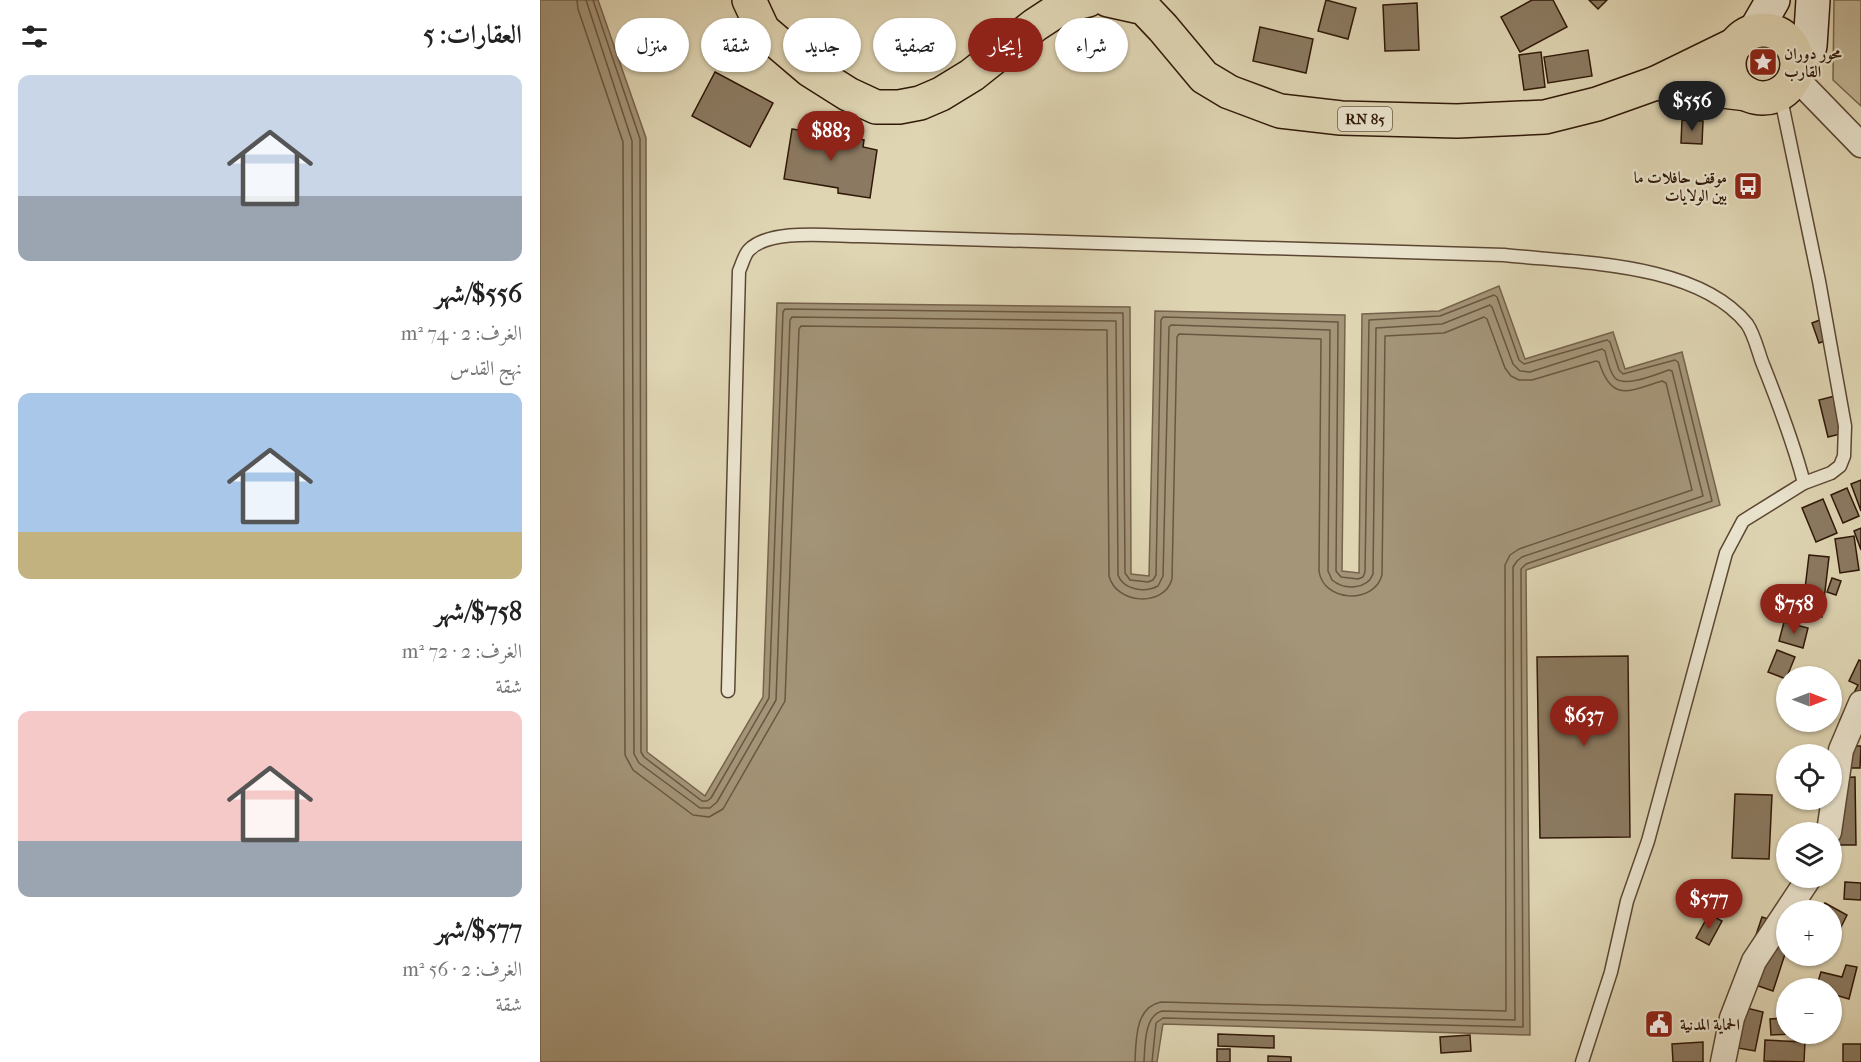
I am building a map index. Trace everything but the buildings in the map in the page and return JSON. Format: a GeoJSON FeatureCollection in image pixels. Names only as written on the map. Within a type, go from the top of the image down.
{"type":"FeatureCollection","features":[{"type":"Feature","properties":{"kind":"main road"},"geometry":{"type":"LineString","coordinates":[[749,0],[763,30],[810,70],[848,94],[876,107],[899,107],[920,103],[940,94],[972,75],[1035,24],[1064,6],[1088,0]]}},
{"type":"Feature","properties":{"kind":"main road","name":"RN 85"},"geometry":{"type":"LineString","coordinates":[[1108,0],[1144,8],[1204,77],[1237,96],[1280,111],[1341,118],[1435,121],[1545,117],[1597,104],[1656,83],[1745,38]]}},
{"type":"Feature","properties":{"kind":"main road"},"geometry":{"type":"LineString","coordinates":[[1773,0],[1731,55],[1732,77],[1738,87],[1758,98],[1769,97],[1790,76],[1810,46],[1813,0]]}},
{"type":"Feature","properties":{"kind":"main road"},"geometry":{"type":"LineString","coordinates":[[1745,38],[1766,30],[1786,39],[1793,48],[1790,76]]}},
{"type":"Feature","properties":{"kind":"main road","name":"RN 85"},"geometry":{"type":"LineString","coordinates":[[1656,83],[1747,94]]}},
{"type":"Feature","properties":{"kind":"street"},"geometry":{"type":"LineString","coordinates":[[1790,76],[1861,145]]}},
{"type":"Feature","properties":{"kind":"street"},"geometry":{"type":"LineString","coordinates":[[1830,822],[1841,750],[1861,703]]}},
{"type":"Feature","properties":{"kind":"street"},"geometry":{"type":"LineString","coordinates":[[1723,1062],[1732,1018],[1754,962],[1802,888]]}},
{"type":"Feature","properties":{"kind":"lane"},"geometry":{"type":"LineString","coordinates":[[1582,1062],[1611,972],[1627,901],[1648,841],[1726,553],[1743,521],[1804,483],[1831,474],[1840,466],[1844,456],[1845,426],[1819,282],[1790,76]]}},
{"type":"Feature","properties":{"kind":"lane"},"geometry":{"type":"LineString","coordinates":[[728,691],[739,271],[748,251],[759,243],[775,238],[848,236],[1504,255],[1602,265],[1665,275],[1717,297],[1748,326],[1792,439],[1804,483]]}},
{"type":"Feature","properties":{"kind":"shaded area"},"geometry":{"type":"Polygon","coordinates":[[[1834,0],[1861,0],[1861,106],[1833,80],[1834,0]]]}},
{"type":"Feature","properties":{"kind":"water"},"geometry":{"type":"Polygon","coordinates":[[[540,0],[598,0],[615,49],[615,72],[623,72],[646,138],[647,752],[705,796],[763,697],[777,303],[1130,307],[1131,574],[1149,576],[1155,311],[1345,315],[1342,571],[1359,573],[1362,314],[1439,311],[1499,286],[1525,359],[1613,332],[1625,369],[1682,352],[1720,505],[1526,570],[1530,1035],[1163,1024],[1157,1062],[540,1062],[540,0]]]}},
{"type":"Feature","properties":{"kind":"place","name":"محور دوران القارب"},"geometry":{"type":"Point","coordinates":[1763,62]}},
{"type":"Feature","properties":{"kind":"place","name":"موقف حافلات ما بين الولايات"},"geometry":{"type":"Point","coordinates":[1748,186]}},
{"type":"Feature","properties":{"kind":"place","name":"الحماية المدنية"},"geometry":{"type":"Point","coordinates":[1659,1024]}}]}
